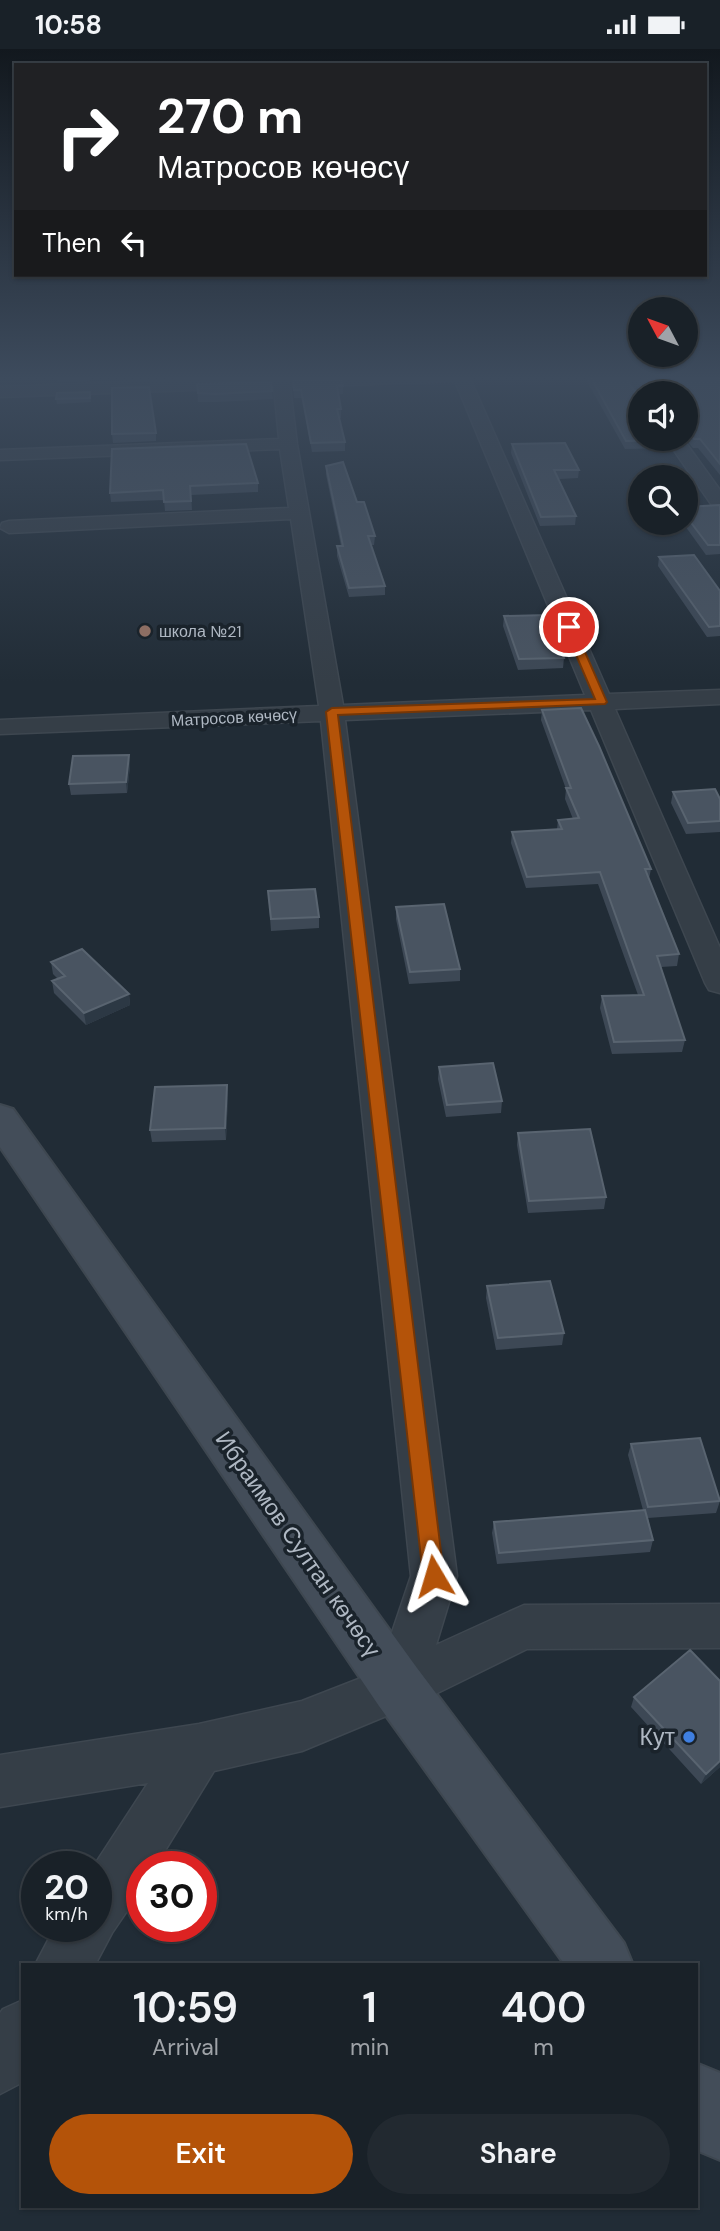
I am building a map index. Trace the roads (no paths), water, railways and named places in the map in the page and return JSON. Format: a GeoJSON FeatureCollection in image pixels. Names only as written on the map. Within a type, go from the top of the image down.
{"type":"FeatureCollection","features":[{"type":"Feature","properties":{"kind":"main road","name":"Ибраимов Султан көчөсү"},"geometry":{"type":"LineString","coordinates":[[0,1118],[398,1686],[601,1963]]}},
{"type":"Feature","properties":{"kind":"main road"},"geometry":{"type":"LineString","coordinates":[[698,2098],[720,2127]]}},
{"type":"Feature","properties":{"kind":"street"},"geometry":{"type":"LineString","coordinates":[[293,478],[332,712],[434,1576],[398,1686]]}},
{"type":"Feature","properties":{"kind":"street"},"geometry":{"type":"LineString","coordinates":[[505,478],[720,983]]}},
{"type":"Feature","properties":{"kind":"street"},"geometry":{"type":"LineString","coordinates":[[702,478],[720,503]]}},
{"type":"Feature","properties":{"kind":"street"},"geometry":{"type":"LineString","coordinates":[[9,527],[299,513]]}},
{"type":"Feature","properties":{"kind":"street","name":"Матросов көчөсү"},"geometry":{"type":"LineString","coordinates":[[0,727],[720,697]]}},
{"type":"Feature","properties":{"kind":"street"},"geometry":{"type":"LineString","coordinates":[[0,1781],[200,1749],[302,1727],[398,1686],[523,1627],[720,1626]]}},
{"type":"Feature","properties":{"kind":"street"},"geometry":{"type":"LineString","coordinates":[[112,1887],[200,1749]]}},
{"type":"Feature","properties":{"kind":"street"},"geometry":{"type":"LineString","coordinates":[[64,1963],[78,1942]]}},
{"type":"Feature","properties":{"kind":"street"},"geometry":{"type":"LineString","coordinates":[[0,2065],[21,2032]]}},
{"type":"Feature","properties":{"kind":"place","name":"школа №21"},"geometry":{"type":"Point","coordinates":[145,631]}},
{"type":"Feature","properties":{"kind":"place","name":"Кут"},"geometry":{"type":"Point","coordinates":[689,1737]}}]}
